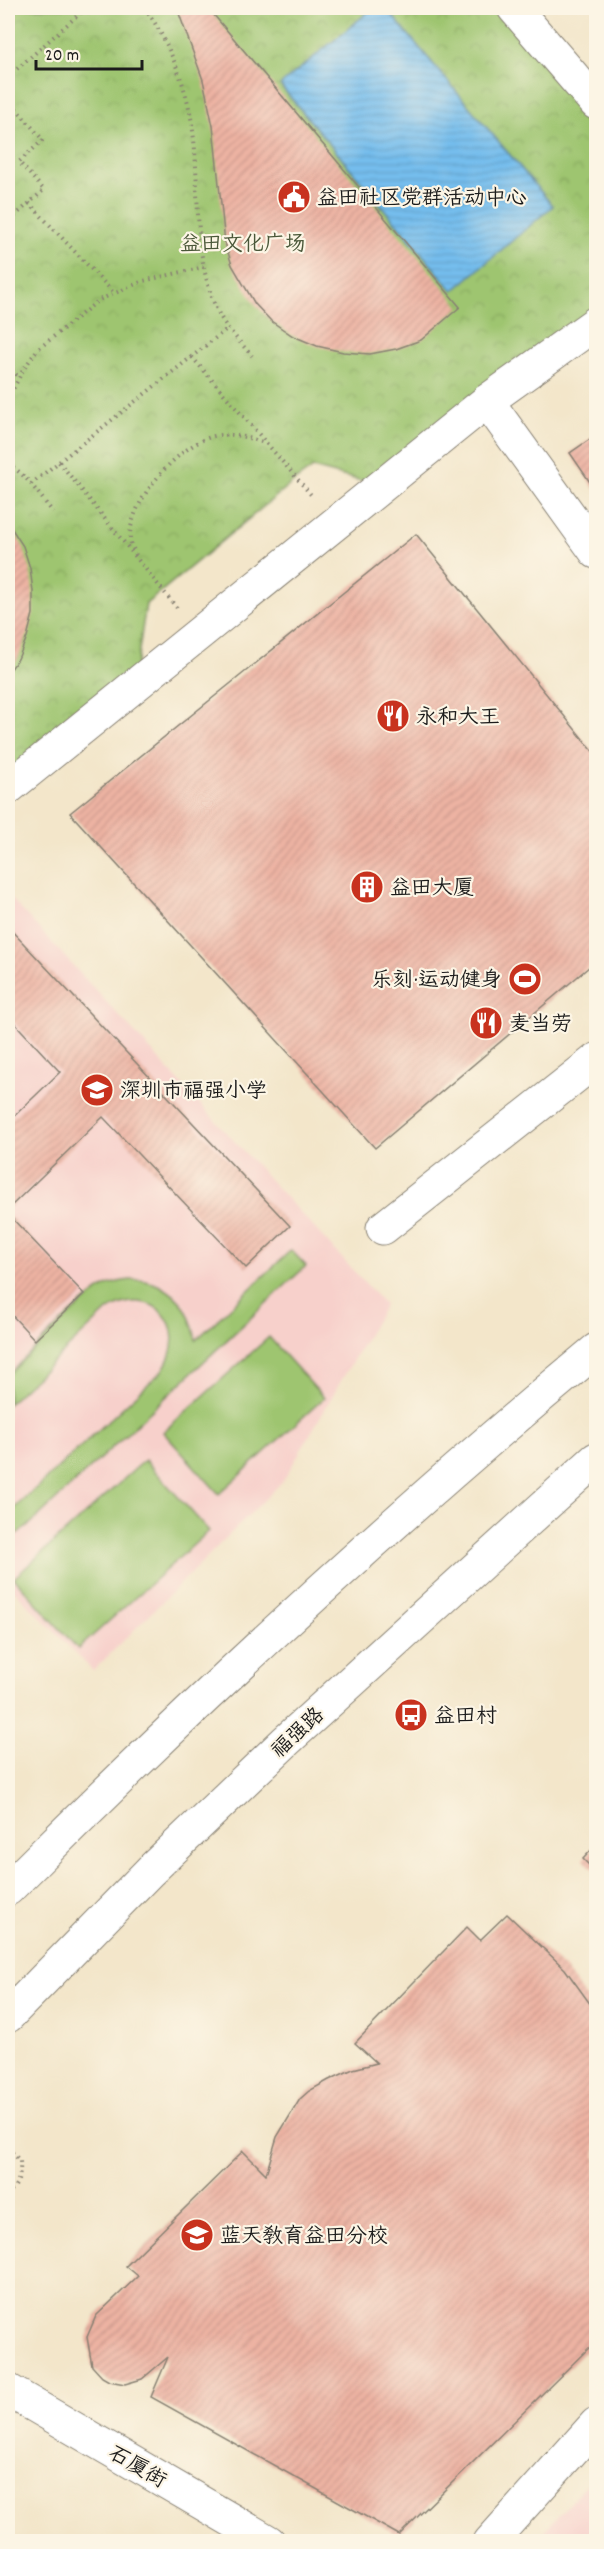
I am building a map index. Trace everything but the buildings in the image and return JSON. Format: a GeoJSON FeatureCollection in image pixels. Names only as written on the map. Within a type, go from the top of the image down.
{"type":"FeatureCollection","features":[{"type":"Feature","properties":{"kind":"main road"},"geometry":{"type":"LineString","coordinates":[[514,8],[597,104]]}},
{"type":"Feature","properties":{"kind":"main road"},"geometry":{"type":"LineString","coordinates":[[8,788],[487,401],[597,323]]}},
{"type":"Feature","properties":{"kind":"main road"},"geometry":{"type":"LineString","coordinates":[[487,401],[597,552]]}},
{"type":"Feature","properties":{"kind":"main road"},"geometry":{"type":"LineString","coordinates":[[383,1228],[597,1060]]}},
{"type":"Feature","properties":{"kind":"main road"},"geometry":{"type":"LineString","coordinates":[[8,1889],[128,1769],[296,1611],[484,1443],[597,1350]]}},
{"type":"Feature","properties":{"kind":"main road","name":"福强路"},"geometry":{"type":"LineString","coordinates":[[8,2016],[150,1871],[286,1742],[597,1459]]}},
{"type":"Feature","properties":{"kind":"main road","name":"石厦街"},"geometry":{"type":"LineString","coordinates":[[8,2390],[269,2541]]}},
{"type":"Feature","properties":{"kind":"main road"},"geometry":{"type":"LineString","coordinates":[[490,2541],[597,2424]]}},
{"type":"Feature","properties":{"kind":"path"},"geometry":{"type":"LineString","coordinates":[[8,77],[86,8]]}},
{"type":"Feature","properties":{"kind":"path"},"geometry":{"type":"LineString","coordinates":[[145,8],[172,58],[187,96],[193,131],[200,247],[207,284],[221,317],[252,356]]}},
{"type":"Feature","properties":{"kind":"path"},"geometry":{"type":"LineString","coordinates":[[8,99],[43,140],[19,162],[44,190],[8,222]]}},
{"type":"Feature","properties":{"kind":"path"},"geometry":{"type":"LineString","coordinates":[[29,203],[113,292]]}},
{"type":"Feature","properties":{"kind":"path"},"geometry":{"type":"LineString","coordinates":[[8,399],[18,378],[37,350],[99,300],[143,281],[204,267]]}},
{"type":"Feature","properties":{"kind":"path"},"geometry":{"type":"LineString","coordinates":[[31,484],[228,328]]}},
{"type":"Feature","properties":{"kind":"path"},"geometry":{"type":"LineString","coordinates":[[192,357],[336,524]]}},
{"type":"Feature","properties":{"kind":"path"},"geometry":{"type":"LineString","coordinates":[[8,365],[18,378]]}},
{"type":"Feature","properties":{"kind":"path"},"geometry":{"type":"LineString","coordinates":[[137,558],[130,539],[132,522],[140,503],[157,477],[177,458],[212,436],[247,437],[268,444]]}},
{"type":"Feature","properties":{"kind":"path"},"geometry":{"type":"LineString","coordinates":[[59,462],[199,634]]}},
{"type":"Feature","properties":{"kind":"path"},"geometry":{"type":"LineString","coordinates":[[8,464],[31,484],[53,512]]}},
{"type":"Feature","properties":{"kind":"path"},"geometry":{"type":"LineString","coordinates":[[8,2148],[20,2161],[21,2169],[16,2186],[8,2193]]}},
{"type":"Feature","properties":{"kind":"shaded area","name":"深圳市福强小学"},"geometry":{"type":"Polygon","coordinates":[[[8,895],[385,1305],[283,1481],[93,1671],[8,1584],[8,895]]]}},
{"type":"Feature","properties":{"kind":"shaded area"},"geometry":{"type":"Polygon","coordinates":[[[596,2474],[596,2541],[535,2541],[596,2474]]]}},
{"type":"Feature","properties":{"kind":"green space","name":"益田文化广场"},"geometry":{"type":"Polygon","coordinates":[[[8,8],[499,8],[596,120],[596,315],[369,483],[313,468],[292,483],[146,604],[136,670],[8,772],[8,8]]]}},
{"type":"Feature","properties":{"kind":"green space"},"geometry":{"type":"Polygon","coordinates":[[[291,1250],[306,1266],[26,1528],[8,1539],[8,1514],[161,1372],[170,1355],[173,1339],[170,1325],[163,1314],[152,1305],[139,1302],[123,1304],[106,1312],[8,1404],[8,1375],[87,1299],[111,1284],[123,1281],[148,1282],[160,1286],[175,1296],[189,1316],[196,1340],[291,1250]]]}},
{"type":"Feature","properties":{"kind":"green space"},"geometry":{"type":"Polygon","coordinates":[[[269,1337],[324,1398],[219,1494],[163,1432],[269,1337]]]}},
{"type":"Feature","properties":{"kind":"green space"},"geometry":{"type":"Polygon","coordinates":[[[145,1460],[209,1531],[78,1649],[14,1578],[145,1460]]]}},
{"type":"Feature","properties":{"kind":"water"},"geometry":{"type":"Polygon","coordinates":[[[373,8],[386,8],[553,206],[453,291],[280,85],[373,8]]]}},
{"type":"Feature","properties":{"kind":"place","name":"益田社区党群活动中心"},"geometry":{"type":"Point","coordinates":[294,197]}},
{"type":"Feature","properties":{"kind":"place","name":"永和大王"},"geometry":{"type":"Point","coordinates":[393,716]}},
{"type":"Feature","properties":{"kind":"place","name":"益田大厦"},"geometry":{"type":"Point","coordinates":[367,887]}},
{"type":"Feature","properties":{"kind":"place","name":"乐刻·运动健身"},"geometry":{"type":"Point","coordinates":[525,979]}},
{"type":"Feature","properties":{"kind":"place","name":"麦当劳"},"geometry":{"type":"Point","coordinates":[486,1023]}},
{"type":"Feature","properties":{"kind":"place","name":"深圳市福强小学"},"geometry":{"type":"Point","coordinates":[97,1090]}},
{"type":"Feature","properties":{"kind":"place","name":"益田村"},"geometry":{"type":"Point","coordinates":[411,1715]}},
{"type":"Feature","properties":{"kind":"place","name":"蓝天教育益田分校"},"geometry":{"type":"Point","coordinates":[197,2235]}}]}
